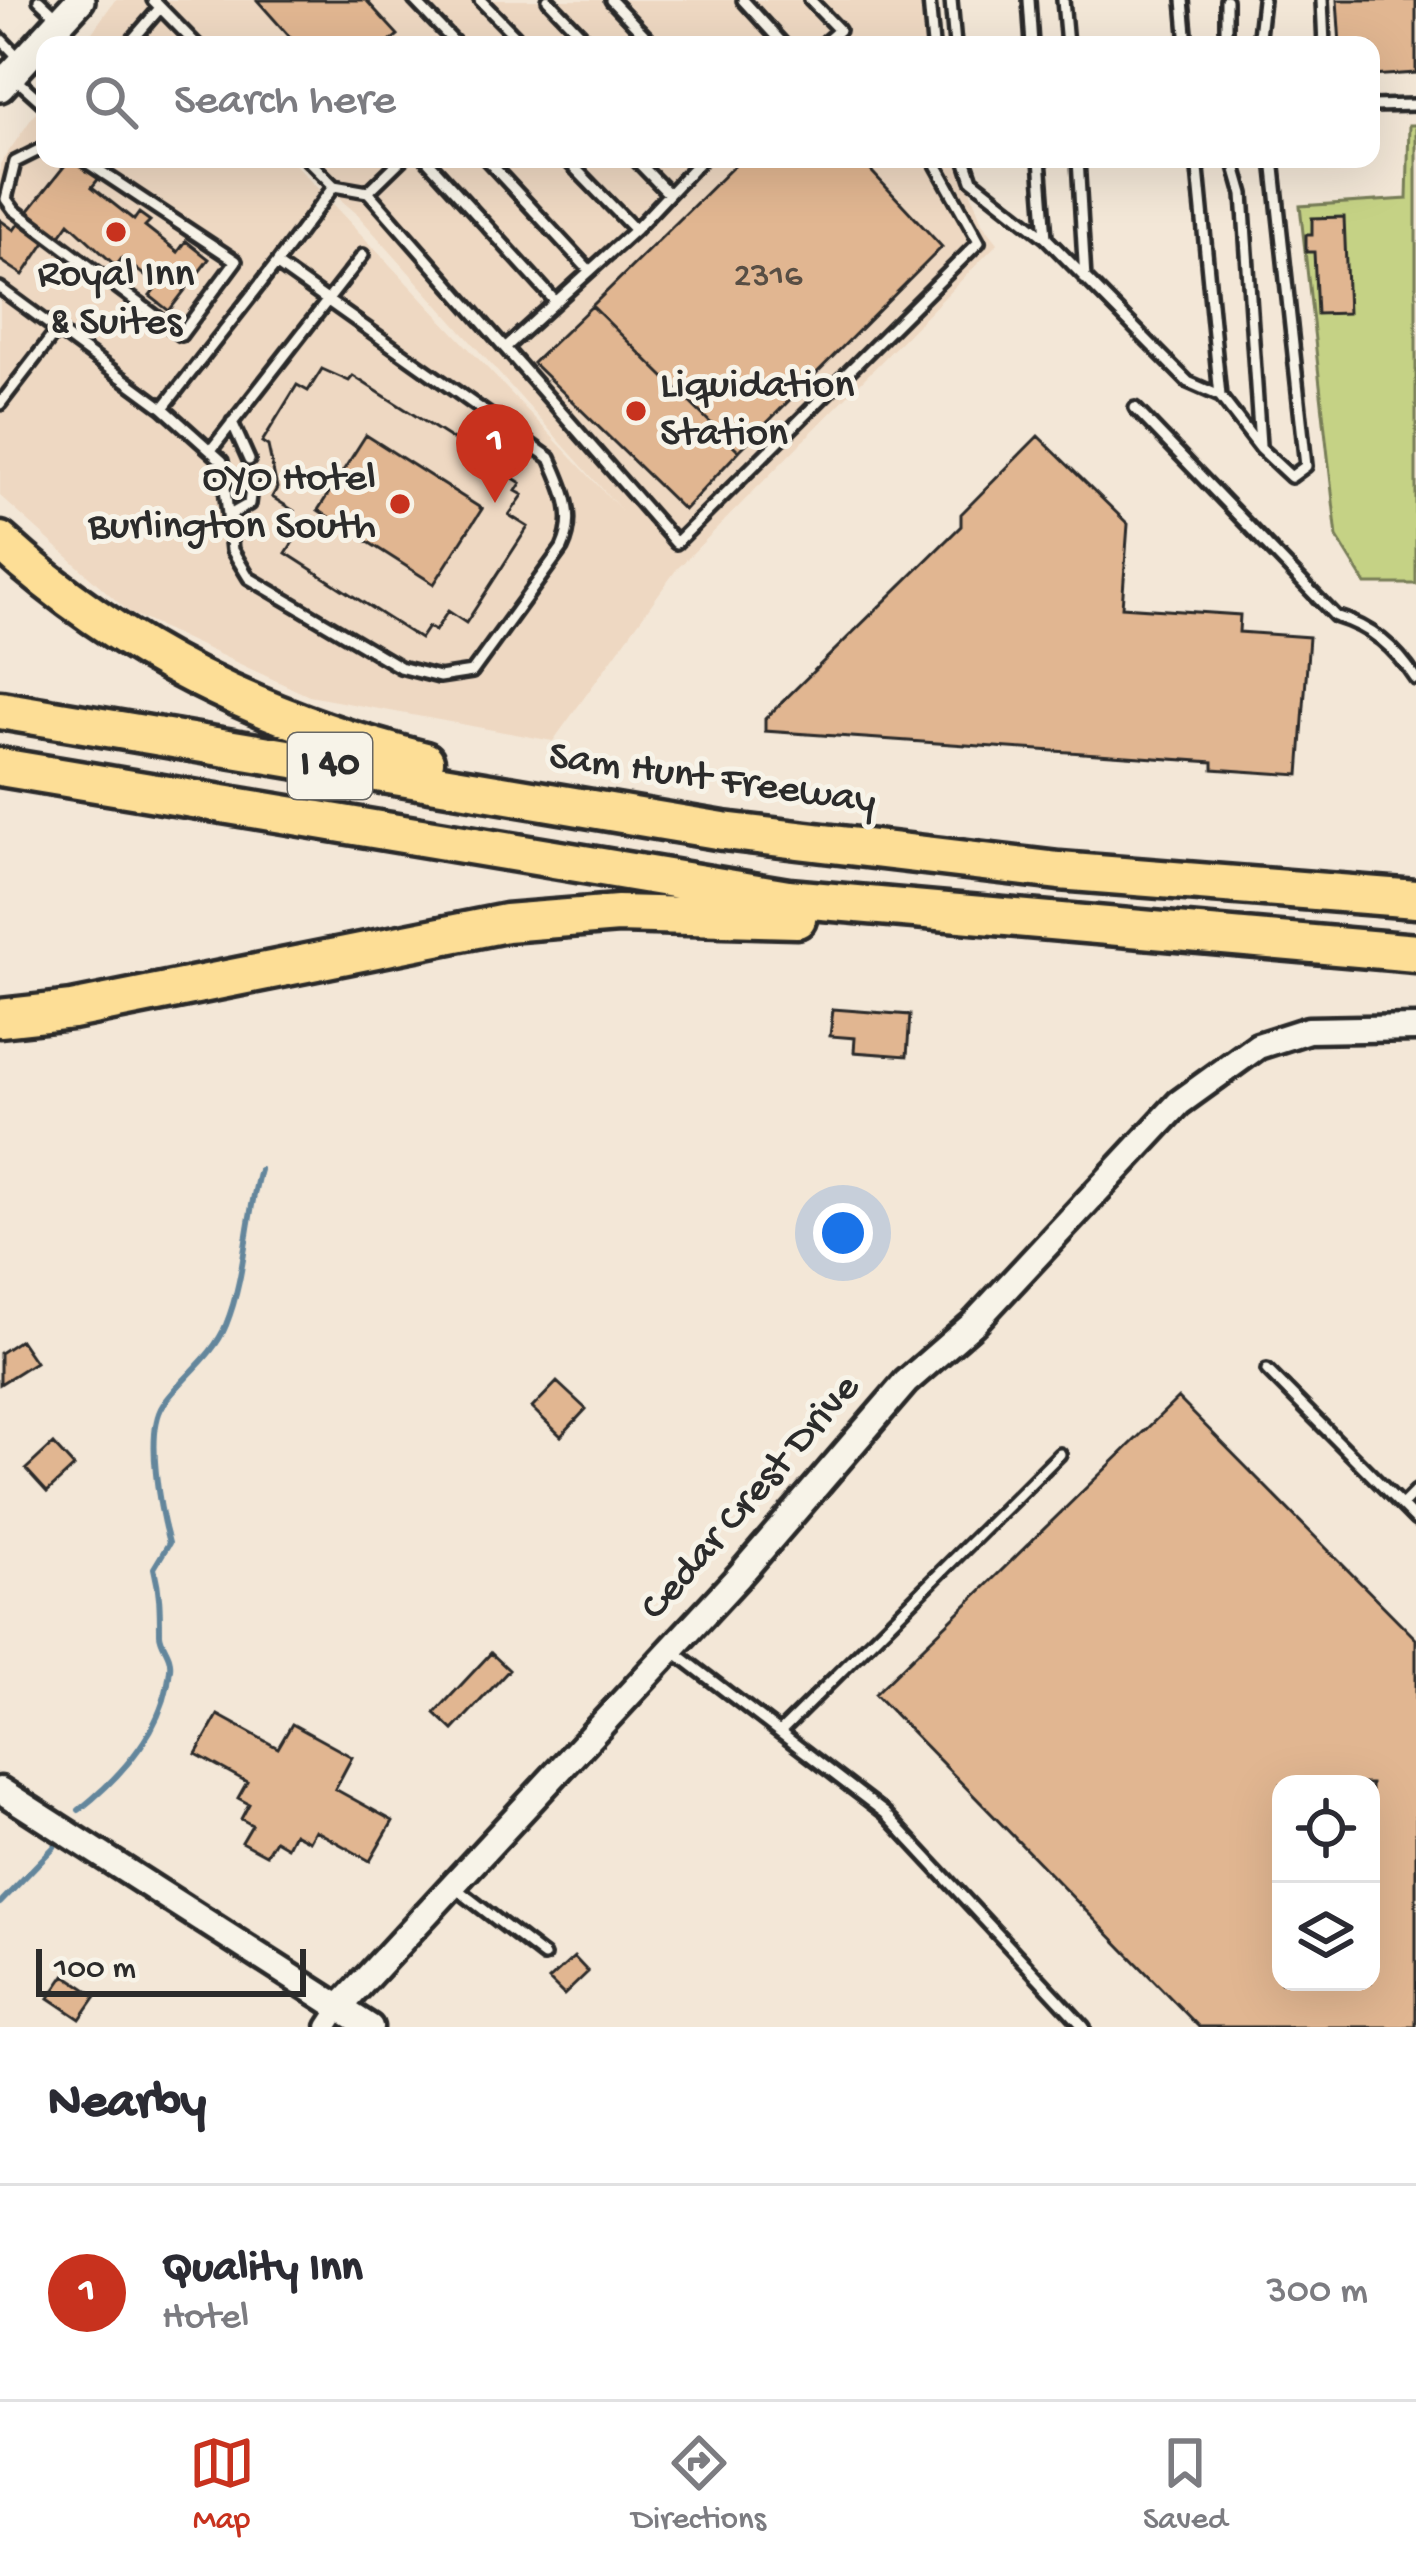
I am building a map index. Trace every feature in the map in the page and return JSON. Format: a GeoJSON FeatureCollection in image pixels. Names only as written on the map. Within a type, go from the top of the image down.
{"type":"FeatureCollection","features":[{"type":"Feature","properties":{"kind":"highway"},"geometry":{"type":"LineString","coordinates":[[0,542],[121,638],[244,701],[362,745],[661,821]]}},
{"type":"Feature","properties":{"kind":"highway","name":"Sam Hunt Freeway"},"geometry":{"type":"LineString","coordinates":[[0,710],[661,821],[1012,866],[1416,899]]}},
{"type":"Feature","properties":{"kind":"highway","name":"I 40"},"geometry":{"type":"LineString","coordinates":[[0,767],[788,898],[1416,953]]}},
{"type":"Feature","properties":{"kind":"highway"},"geometry":{"type":"LineString","coordinates":[[0,1018],[72,1010],[442,933],[561,917],[677,914],[1132,931]]}},
{"type":"Feature","properties":{"kind":"main road"},"geometry":{"type":"LineString","coordinates":[[47,36],[71,10]]}},
{"type":"Feature","properties":{"kind":"main road"},"geometry":{"type":"LineString","coordinates":[[11,74],[36,47]]}},
{"type":"Feature","properties":{"kind":"street","name":"Cedar Crest Drive"},"geometry":{"type":"LineString","coordinates":[[334,2017],[672,1649],[906,1382],[974,1324],[1178,1103],[1258,1046],[1308,1030],[1416,1028]]}},
{"type":"Feature","properties":{"kind":"street"},"geometry":{"type":"LineString","coordinates":[[0,1790],[334,2017],[370,2027]]}},
{"type":"Feature","properties":{"kind":"lane"},"geometry":{"type":"LineString","coordinates":[[39,0],[71,10]]}},
{"type":"Feature","properties":{"kind":"lane"},"geometry":{"type":"LineString","coordinates":[[413,0],[448,36]]}},
{"type":"Feature","properties":{"kind":"lane"},"geometry":{"type":"LineString","coordinates":[[480,0],[515,36]]}},
{"type":"Feature","properties":{"kind":"lane"},"geometry":{"type":"LineString","coordinates":[[548,0],[582,36]]}},
{"type":"Feature","properties":{"kind":"lane"},"geometry":{"type":"LineString","coordinates":[[611,0],[645,36]]}},
{"type":"Feature","properties":{"kind":"lane"},"geometry":{"type":"LineString","coordinates":[[743,0],[776,36]]}},
{"type":"Feature","properties":{"kind":"lane"},"geometry":{"type":"LineString","coordinates":[[810,0],[838,30],[832,36]]}},
{"type":"Feature","properties":{"kind":"lane"},"geometry":{"type":"LineString","coordinates":[[929,0],[932,36]]}},
{"type":"Feature","properties":{"kind":"lane"},"geometry":{"type":"LineString","coordinates":[[951,0],[954,36]]}},
{"type":"Feature","properties":{"kind":"lane"},"geometry":{"type":"LineString","coordinates":[[1029,0],[1031,36]]}},
{"type":"Feature","properties":{"kind":"lane"},"geometry":{"type":"LineString","coordinates":[[1063,0],[1066,36]]}},
{"type":"Feature","properties":{"kind":"lane"},"geometry":{"type":"LineString","coordinates":[[1183,0],[1186,36]]}},
{"type":"Feature","properties":{"kind":"lane"},"geometry":{"type":"LineString","coordinates":[[1226,0],[1226,36]]}},
{"type":"Feature","properties":{"kind":"lane"},"geometry":{"type":"LineString","coordinates":[[1259,36],[1263,0]]}},
{"type":"Feature","properties":{"kind":"lane"},"geometry":{"type":"LineString","coordinates":[[1322,0],[1324,36]]}},
{"type":"Feature","properties":{"kind":"lane"},"geometry":{"type":"LineString","coordinates":[[134,36],[156,4],[187,36]]}},
{"type":"Feature","properties":{"kind":"lane"},"geometry":{"type":"LineString","coordinates":[[0,38],[11,74],[36,97]]}},
{"type":"Feature","properties":{"kind":"lane"},"geometry":{"type":"LineString","coordinates":[[1380,106],[1416,105]]}},
{"type":"Feature","properties":{"kind":"lane"},"geometry":{"type":"LineString","coordinates":[[0,152],[15,162]]}},
{"type":"Feature","properties":{"kind":"lane"},"geometry":{"type":"LineString","coordinates":[[36,152],[15,162],[6,199],[14,210],[181,334],[236,261],[96,168]]}},
{"type":"Feature","properties":{"kind":"lane"},"geometry":{"type":"LineString","coordinates":[[317,168],[334,186],[368,192],[676,543],[979,242],[938,168]]}},
{"type":"Feature","properties":{"kind":"lane"},"geometry":{"type":"LineString","coordinates":[[368,192],[393,168]]}},
{"type":"Feature","properties":{"kind":"lane"},"geometry":{"type":"LineString","coordinates":[[434,168],[556,302]]}},
{"type":"Feature","properties":{"kind":"lane"},"geometry":{"type":"LineString","coordinates":[[494,168],[590,271]]}},
{"type":"Feature","properties":{"kind":"lane"},"geometry":{"type":"LineString","coordinates":[[575,168],[634,230]]}},
{"type":"Feature","properties":{"kind":"lane"},"geometry":{"type":"LineString","coordinates":[[644,168],[669,194]]}},
{"type":"Feature","properties":{"kind":"lane"},"geometry":{"type":"LineString","coordinates":[[506,348],[693,168]]}},
{"type":"Feature","properties":{"kind":"lane"},"geometry":{"type":"LineString","coordinates":[[968,168],[972,180],[1046,238],[1085,283],[1189,382],[1220,397],[1261,449],[1292,477],[1306,466],[1274,168]]}},
{"type":"Feature","properties":{"kind":"lane"},"geometry":{"type":"LineString","coordinates":[[1041,168],[1046,238]]}},
{"type":"Feature","properties":{"kind":"lane"},"geometry":{"type":"LineString","coordinates":[[1079,168],[1085,283]]}},
{"type":"Feature","properties":{"kind":"lane"},"geometry":{"type":"LineString","coordinates":[[1198,168],[1220,397]]}},
{"type":"Feature","properties":{"kind":"lane"},"geometry":{"type":"LineString","coordinates":[[1234,168],[1249,257],[1261,449]]}},
{"type":"Feature","properties":{"kind":"lane"},"geometry":{"type":"LineString","coordinates":[[164,408],[334,186]]}},
{"type":"Feature","properties":{"kind":"lane"},"geometry":{"type":"LineString","coordinates":[[211,450],[363,255]]}},
{"type":"Feature","properties":{"kind":"lane"},"geometry":{"type":"LineString","coordinates":[[0,288],[164,408],[222,461],[232,550],[250,578],[400,667],[439,676],[472,672],[572,527],[566,492],[550,458],[276,264]]}},
{"type":"Feature","properties":{"kind":"lane"},"geometry":{"type":"LineString","coordinates":[[0,404],[57,330]]}},
{"type":"Feature","properties":{"kind":"lane"},"geometry":{"type":"LineString","coordinates":[[1135,408],[1335,616],[1360,623],[1396,649],[1416,679]]}},
{"type":"Feature","properties":{"kind":"lane"},"geometry":{"type":"LineString","coordinates":[[232,422],[249,460]]}},
{"type":"Feature","properties":{"kind":"lane"},"geometry":{"type":"LineString","coordinates":[[228,516],[248,504],[252,480]]}},
{"type":"Feature","properties":{"kind":"lane"},"geometry":{"type":"LineString","coordinates":[[1267,1370],[1416,1520]]}},
{"type":"Feature","properties":{"kind":"lane"},"geometry":{"type":"LineString","coordinates":[[781,1731],[1060,1454]]}},
{"type":"Feature","properties":{"kind":"lane"},"geometry":{"type":"LineString","coordinates":[[1402,1505],[1416,1490]]}},
{"type":"Feature","properties":{"kind":"lane"},"geometry":{"type":"LineString","coordinates":[[672,1649],[885,1813],[1084,2027]]}},
{"type":"Feature","properties":{"kind":"lane"},"geometry":{"type":"LineString","coordinates":[[453,1886],[544,1956]]}},
{"type":"Feature","properties":{"kind":"shaded area"},"geometry":{"type":"Polygon","coordinates":[[[115,0],[938,0],[941,36],[89,36],[115,0]]]}},
{"type":"Feature","properties":{"kind":"shaded area"},"geometry":{"type":"Polygon","coordinates":[[[36,112],[36,168],[298,168],[622,511],[355,212],[304,168],[962,168],[982,223],[998,243],[676,570],[553,741],[309,696],[130,613],[0,496],[0,164],[36,112]]]}},
{"type":"Feature","properties":{"kind":"green space"},"geometry":{"type":"Polygon","coordinates":[[[1409,125],[1416,125],[1416,584],[1366,584],[1337,537],[1300,206],[1407,199],[1409,125]]]}},
{"type":"Feature","properties":{"kind":"building"},"geometry":{"type":"Polygon","coordinates":[[[257,0],[366,0],[398,35],[397,36],[289,36],[257,0]]]}},
{"type":"Feature","properties":{"kind":"building"},"geometry":{"type":"Polygon","coordinates":[[[1337,0],[1416,0],[1416,73],[1380,75],[1380,36],[1339,36],[1337,0]]]}},
{"type":"Feature","properties":{"kind":"building","name":"Royal Inn & Suites"},"geometry":{"type":"Polygon","coordinates":[[[63,168],[85,168],[100,177],[92,187],[134,220],[139,213],[150,221],[145,226],[178,252],[186,241],[209,259],[169,311],[150,296],[158,286],[122,258],[116,266],[69,223],[59,237],[27,213],[63,168]]]}},
{"type":"Feature","properties":{"kind":"building"},"geometry":{"type":"Polygon","coordinates":[[[732,168],[868,168],[942,247],[739,451],[592,306],[732,168]]]}},
{"type":"Feature","properties":{"kind":"building"},"geometry":{"type":"Polygon","coordinates":[[[1344,217],[1348,313],[1317,314],[1314,252],[1306,252],[1306,235],[1312,235],[1312,218],[1344,217]]]}},
{"type":"Feature","properties":{"kind":"building"},"geometry":{"type":"Polygon","coordinates":[[[0,220],[14,230],[21,220],[48,238],[23,275],[0,260],[0,220]]]}},
{"type":"Feature","properties":{"kind":"building"},"geometry":{"type":"Polygon","coordinates":[[[592,306],[739,451],[684,510],[533,363],[592,306]]]}},
{"type":"Feature","properties":{"kind":"building","name":"OYO Hotel Burlington South"},"geometry":{"type":"Polygon","coordinates":[[[322,369],[349,381],[353,376],[521,483],[516,491],[523,495],[509,515],[528,527],[466,623],[448,611],[435,631],[428,627],[420,639],[286,553],[300,531],[286,522],[294,511],[272,497],[277,488],[268,446],[262,442],[297,385],[308,391],[322,369]],[[366,435],[318,510],[434,584],[482,509],[366,435]]]}},
{"type":"Feature","properties":{"kind":"building","name":"OYO Hotel Burlington South"},"geometry":{"type":"Polygon","coordinates":[[[322,369],[349,381],[353,376],[521,483],[516,491],[523,495],[509,515],[528,527],[466,623],[448,611],[435,631],[428,627],[420,639],[286,553],[300,531],[286,522],[294,511],[272,497],[277,488],[268,446],[262,442],[297,385],[308,391],[322,369]]]}},
{"type":"Feature","properties":{"kind":"building"},"geometry":{"type":"Polygon","coordinates":[[[1038,436],[1128,524],[1122,607],[1240,615],[1239,632],[1309,637],[1299,775],[1213,769],[1213,762],[765,731],[765,719],[961,526],[961,514],[1038,436]]]}},
{"type":"Feature","properties":{"kind":"building"},"geometry":{"type":"Polygon","coordinates":[[[833,1009],[910,1015],[907,1056],[854,1052],[855,1038],[830,1036],[833,1009]]]}},
{"type":"Feature","properties":{"kind":"building"},"geometry":{"type":"Polygon","coordinates":[[[20,1340],[35,1362],[0,1384],[0,1353],[20,1340]]]}},
{"type":"Feature","properties":{"kind":"building"},"geometry":{"type":"Polygon","coordinates":[[[557,1382],[586,1409],[561,1436],[532,1408],[557,1382]]]}},
{"type":"Feature","properties":{"kind":"building"},"geometry":{"type":"Polygon","coordinates":[[[1178,1398],[1416,1639],[1416,2027],[1199,2027],[875,1694],[1178,1398]]]}},
{"type":"Feature","properties":{"kind":"building"},"geometry":{"type":"Polygon","coordinates":[[[53,1444],[74,1467],[47,1492],[26,1469],[53,1444]]]}},
{"type":"Feature","properties":{"kind":"building"},"geometry":{"type":"Polygon","coordinates":[[[491,1653],[509,1670],[453,1730],[435,1713],[491,1653]]]}},
{"type":"Feature","properties":{"kind":"building"},"geometry":{"type":"Polygon","coordinates":[[[218,1715],[278,1748],[292,1724],[352,1757],[335,1789],[393,1821],[370,1861],[315,1830],[309,1841],[294,1833],[287,1847],[275,1840],[266,1855],[242,1842],[252,1825],[241,1819],[249,1804],[238,1798],[247,1782],[196,1754],[218,1715]]]}},
{"type":"Feature","properties":{"kind":"building"},"geometry":{"type":"Polygon","coordinates":[[[574,1957],[588,1972],[564,1995],[549,1980],[574,1957]]]}},
{"type":"Feature","properties":{"kind":"building"},"geometry":{"type":"Polygon","coordinates":[[[65,1975],[96,1996],[80,2019],[49,1998],[65,1975]]]}},
{"type":"Feature","properties":{"kind":"waterway"},"geometry":{"type":"LineString","coordinates":[[79,1810],[126,1766],[151,1730],[166,1691],[170,1664],[160,1634],[154,1568],[169,1543],[156,1472],[158,1417],[226,1325],[260,1170]]}},
{"type":"Feature","properties":{"kind":"waterway"},"geometry":{"type":"LineString","coordinates":[[0,1903],[54,1847]]}},
{"type":"Feature","properties":{"kind":"place","name":"Royal Inn & Suites"},"geometry":{"type":"Point","coordinates":[116,232]}},
{"type":"Feature","properties":{"kind":"place","name":"Liquidation Station"},"geometry":{"type":"Point","coordinates":[636,411]}},
{"type":"Feature","properties":{"kind":"place","name":"Quality Inn"},"geometry":{"type":"Point","coordinates":[495,503]}},
{"type":"Feature","properties":{"kind":"place","name":"OYO Hotel Burlington South"},"geometry":{"type":"Point","coordinates":[400,504]}}]}
